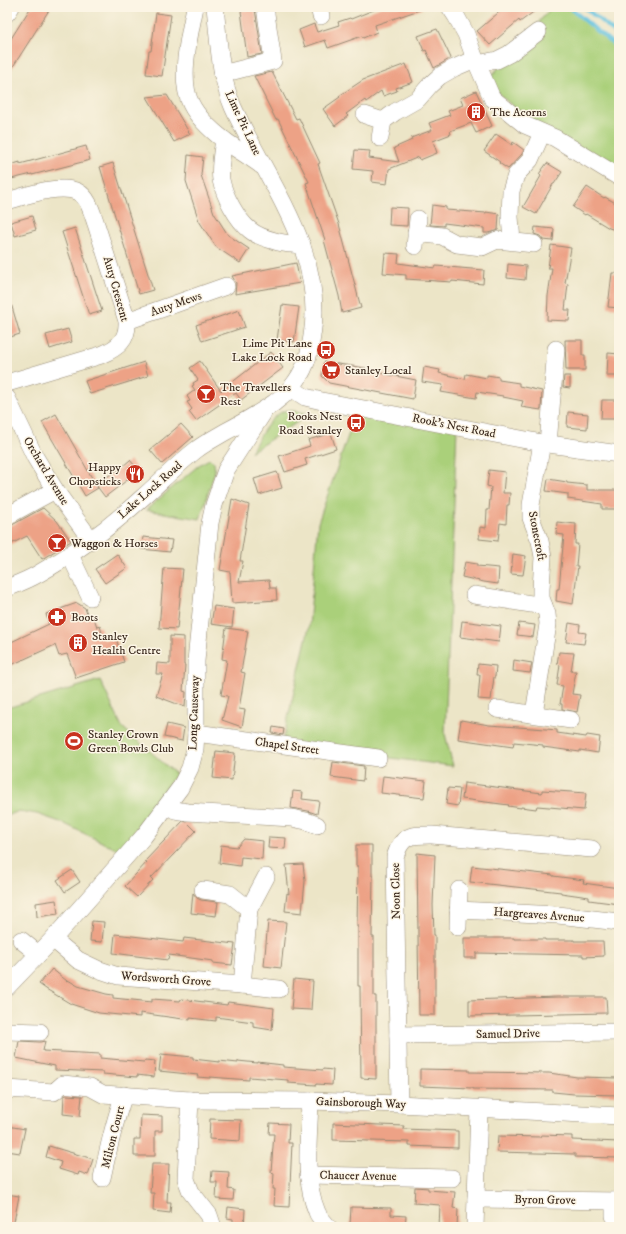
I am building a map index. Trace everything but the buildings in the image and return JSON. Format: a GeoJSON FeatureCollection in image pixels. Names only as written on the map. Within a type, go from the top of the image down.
{"type":"FeatureCollection","features":[{"type":"Feature","properties":{"kind":"street"},"geometry":{"type":"LineString","coordinates":[[7,13],[11,7]]}},
{"type":"Feature","properties":{"kind":"street","name":"Lime Pit Lane"},"geometry":{"type":"LineString","coordinates":[[195,7],[185,63],[186,85],[190,103],[201,119],[224,140],[263,166]]}},
{"type":"Feature","properties":{"kind":"street","name":"Lime Pit Lane"},"geometry":{"type":"LineString","coordinates":[[219,7],[222,74],[233,106],[289,216],[302,245],[311,273],[315,307],[310,354],[306,365],[291,388]]}},
{"type":"Feature","properties":{"kind":"street"},"geometry":{"type":"LineString","coordinates":[[222,74],[273,62],[265,7]]}},
{"type":"Feature","properties":{"kind":"street"},"geometry":{"type":"LineString","coordinates":[[450,7],[466,34],[492,98],[525,125],[555,138],[619,177]]}},
{"type":"Feature","properties":{"kind":"street"},"geometry":{"type":"LineString","coordinates":[[380,138],[383,122],[395,112],[418,99],[440,76],[454,68],[476,61],[497,60],[508,54],[538,32]]}},
{"type":"Feature","properties":{"kind":"street"},"geometry":{"type":"LineString","coordinates":[[366,115],[383,122]]}},
{"type":"Feature","properties":{"kind":"street"},"geometry":{"type":"LineString","coordinates":[[512,241],[510,217],[511,191],[516,175],[530,160],[542,133]]}},
{"type":"Feature","properties":{"kind":"street","name":"Lime Pit Lane"},"geometry":{"type":"LineString","coordinates":[[224,140],[221,158],[221,180],[226,197],[237,215],[250,230],[263,237],[275,242],[302,245]]}},
{"type":"Feature","properties":{"kind":"street","name":"Auty Crescent"},"geometry":{"type":"LineString","coordinates":[[7,201],[55,189],[67,189],[78,192],[86,200],[92,211],[127,321],[125,337],[119,345],[111,351],[7,383]]}},
{"type":"Feature","properties":{"kind":"street"},"geometry":{"type":"LineString","coordinates":[[416,233],[442,236],[456,244],[482,247],[497,240],[534,244]]}},
{"type":"Feature","properties":{"kind":"street","name":"Auty Mews"},"geometry":{"type":"LineString","coordinates":[[127,321],[226,286]]}},
{"type":"Feature","properties":{"kind":"street","name":"Stonecroft"},"geometry":{"type":"LineString","coordinates":[[534,714],[548,624],[541,589],[543,557],[540,541],[531,518],[531,505],[545,443],[556,349]]}},
{"type":"Feature","properties":{"kind":"street","name":"Lake Lock Road"},"geometry":{"type":"LineString","coordinates":[[7,588],[36,575],[70,555],[91,540],[141,499],[196,449],[265,409],[291,388]]}},
{"type":"Feature","properties":{"kind":"street","name":"Rook's Nest Road"},"geometry":{"type":"LineString","coordinates":[[291,388],[305,397],[322,401],[545,443],[619,454]]}},
{"type":"Feature","properties":{"kind":"street","name":"Orchard Avenue"},"geometry":{"type":"LineString","coordinates":[[7,398],[35,457],[55,490],[91,540]]}},
{"type":"Feature","properties":{"kind":"street","name":"Long Causeway"},"geometry":{"type":"LineString","coordinates":[[7,987],[53,939],[144,836],[180,788],[190,768],[195,748],[196,662],[210,523],[214,505],[226,470],[265,409]]}},
{"type":"Feature","properties":{"kind":"street"},"geometry":{"type":"LineString","coordinates":[[211,440],[223,456],[226,470]]}},
{"type":"Feature","properties":{"kind":"street"},"geometry":{"type":"LineString","coordinates":[[7,516],[55,490]]}},
{"type":"Feature","properties":{"kind":"street"},"geometry":{"type":"LineString","coordinates":[[70,555],[90,597]]}},
{"type":"Feature","properties":{"kind":"street"},"geometry":{"type":"LineString","coordinates":[[474,596],[544,606]]}},
{"type":"Feature","properties":{"kind":"street"},"geometry":{"type":"LineString","coordinates":[[497,709],[571,720]]}},
{"type":"Feature","properties":{"kind":"street","name":"Chapel Street"},"geometry":{"type":"LineString","coordinates":[[196,733],[378,758]]}},
{"type":"Feature","properties":{"kind":"street"},"geometry":{"type":"LineString","coordinates":[[168,805],[175,810],[187,812],[292,818],[306,821],[317,826]]}},
{"type":"Feature","properties":{"kind":"street","name":"Noon Close"},"geometry":{"type":"LineString","coordinates":[[398,1104],[395,857],[398,847],[405,838],[416,835],[589,846]]}},
{"type":"Feature","properties":{"kind":"street"},"geometry":{"type":"LineString","coordinates":[[242,985],[249,909],[266,877]]}},
{"type":"Feature","properties":{"kind":"street"},"geometry":{"type":"LineString","coordinates":[[203,890],[230,894],[249,909]]}},
{"type":"Feature","properties":{"kind":"street"},"geometry":{"type":"LineString","coordinates":[[458,927],[459,890]]}},
{"type":"Feature","properties":{"kind":"street","name":"Hargreaves Avenue"},"geometry":{"type":"LineString","coordinates":[[458,910],[558,915],[619,922]]}},
{"type":"Feature","properties":{"kind":"street","name":"Wordsworth Grove"},"geometry":{"type":"LineString","coordinates":[[53,939],[78,960],[97,969],[118,976],[242,985],[279,990]]}},
{"type":"Feature","properties":{"kind":"street"},"geometry":{"type":"LineString","coordinates":[[21,940],[38,954]]}},
{"type":"Feature","properties":{"kind":"street"},"geometry":{"type":"LineString","coordinates":[[7,1031],[40,1032]]}},
{"type":"Feature","properties":{"kind":"street","name":"Samuel Drive"},"geometry":{"type":"LineString","coordinates":[[398,1036],[619,1032]]}},
{"type":"Feature","properties":{"kind":"street","name":"Gainsborough Way"},"geometry":{"type":"LineString","coordinates":[[7,1089],[54,1092],[63,1084],[90,1086],[103,1094],[190,1100],[398,1104],[619,1116]]}},
{"type":"Feature","properties":{"kind":"street","name":"Milton Court"},"geometry":{"type":"LineString","coordinates":[[102,1178],[112,1135],[124,1095]]}},
{"type":"Feature","properties":{"kind":"street"},"geometry":{"type":"LineString","coordinates":[[190,1100],[186,1179],[191,1192],[210,1215],[213,1227]]}},
{"type":"Feature","properties":{"kind":"street","name":"Chaucer Avenue"},"geometry":{"type":"LineString","coordinates":[[310,1102],[308,1175],[311,1193],[318,1214],[328,1227]]}},
{"type":"Feature","properties":{"kind":"street"},"geometry":{"type":"LineString","coordinates":[[475,1227],[479,1109]]}},
{"type":"Feature","properties":{"kind":"street","name":"Chaucer Avenue"},"geometry":{"type":"LineString","coordinates":[[308,1175],[407,1184],[452,1178]]}},
{"type":"Feature","properties":{"kind":"street","name":"Byron Grove"},"geometry":{"type":"LineString","coordinates":[[476,1199],[616,1206]]}},
{"type":"Feature","properties":{"kind":"green space"},"geometry":{"type":"Polygon","coordinates":[[[552,7],[569,7],[619,49],[619,177],[542,133],[486,82],[552,7]]]}},
{"type":"Feature","properties":{"kind":"green space"},"geometry":{"type":"Polygon","coordinates":[[[358,407],[457,427],[445,734],[453,766],[282,744],[309,627],[318,523],[358,407]]]}},
{"type":"Feature","properties":{"kind":"green space"},"geometry":{"type":"Polygon","coordinates":[[[288,410],[310,414],[251,452],[271,420],[282,412],[288,410]]]}},
{"type":"Feature","properties":{"kind":"green space"},"geometry":{"type":"Polygon","coordinates":[[[209,459],[214,462],[215,471],[200,519],[146,510],[199,465],[209,459]]]}},
{"type":"Feature","properties":{"kind":"green space"},"geometry":{"type":"Polygon","coordinates":[[[100,680],[122,727],[176,774],[120,851],[63,823],[37,814],[19,811],[7,816],[7,708],[100,680]]]}},
{"type":"Feature","properties":{"kind":"waterway"},"geometry":{"type":"LineString","coordinates":[[569,7],[619,49]]}},
{"type":"Feature","properties":{"kind":"waterway"},"geometry":{"type":"LineString","coordinates":[[584,7],[619,36]]}},
{"type":"Feature","properties":{"kind":"place","name":"The Acorns"},"geometry":{"type":"Point","coordinates":[476,112]}},
{"type":"Feature","properties":{"kind":"place","name":"Lime Pit Lane Lake Lock Road"},"geometry":{"type":"Point","coordinates":[326,350]}},
{"type":"Feature","properties":{"kind":"place","name":"Stanley Local"},"geometry":{"type":"Point","coordinates":[331,370]}},
{"type":"Feature","properties":{"kind":"place","name":"The Travellers Rest"},"geometry":{"type":"Point","coordinates":[206,394]}},
{"type":"Feature","properties":{"kind":"place","name":"Rooks Nest Road Stanley"},"geometry":{"type":"Point","coordinates":[356,423]}},
{"type":"Feature","properties":{"kind":"place","name":"Happy Chopsticks"},"geometry":{"type":"Point","coordinates":[135,474]}},
{"type":"Feature","properties":{"kind":"place","name":"Waggon & Horses"},"geometry":{"type":"Point","coordinates":[57,543]}},
{"type":"Feature","properties":{"kind":"place","name":"Boots"},"geometry":{"type":"Point","coordinates":[57,617]}},
{"type":"Feature","properties":{"kind":"place","name":"Stanley Health Centre"},"geometry":{"type":"Point","coordinates":[78,643]}},
{"type":"Feature","properties":{"kind":"place","name":"Stanley Crown Green Bowls Club"},"geometry":{"type":"Point","coordinates":[74,741]}}]}
